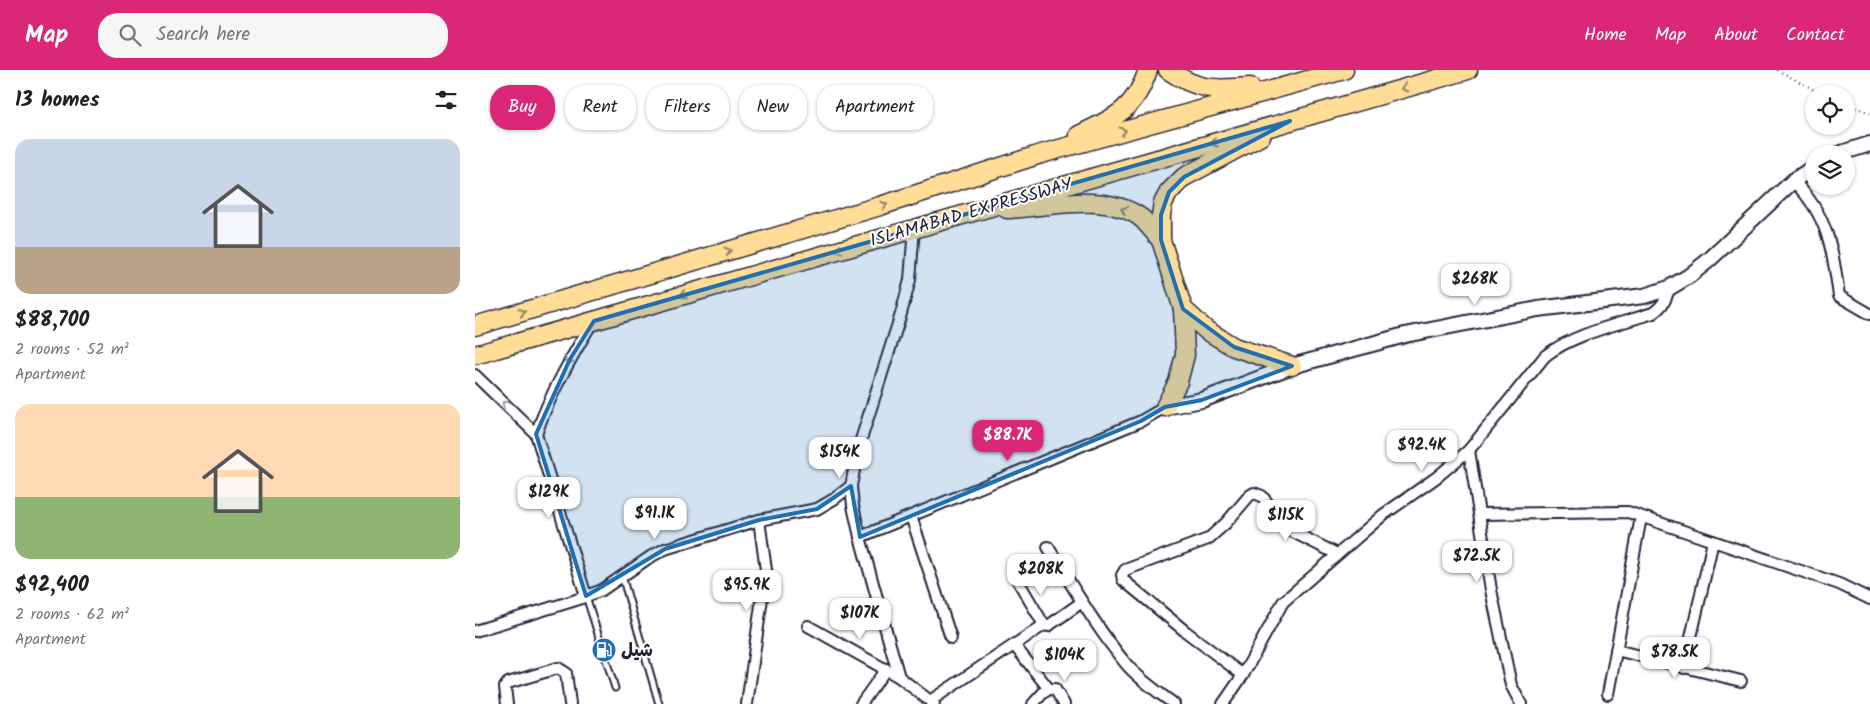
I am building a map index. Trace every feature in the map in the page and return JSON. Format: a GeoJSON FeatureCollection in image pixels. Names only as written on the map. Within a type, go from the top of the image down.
{"type":"FeatureCollection","features":[{"type":"Feature","properties":{"kind":"highway"},"geometry":{"type":"LineString","coordinates":[[1041,154],[1124,111],[1137,94],[1148,70]]}},
{"type":"Feature","properties":{"kind":"highway"},"geometry":{"type":"LineString","coordinates":[[1168,70],[1191,83],[1212,89],[1291,84]]}},
{"type":"Feature","properties":{"kind":"highway","name":"ISLAMABAD EXPRESSWAY"},"geometry":{"type":"LineString","coordinates":[[475,326],[880,206],[1041,154],[1344,70]]}},
{"type":"Feature","properties":{"kind":"highway","name":"ISLAMABAD EXPRESSWAY"},"geometry":{"type":"LineString","coordinates":[[475,355],[1468,70]]}},
{"type":"Feature","properties":{"kind":"highway"},"geometry":{"type":"LineString","coordinates":[[1165,407],[1177,382],[1185,355],[1183,309],[1161,240],[1163,203],[1169,192],[1184,177],[1290,121]]}},
{"type":"Feature","properties":{"kind":"highway"},"geometry":{"type":"LineString","coordinates":[[973,212],[1086,203],[1108,204],[1122,208],[1140,217],[1161,240]]}},
{"type":"Feature","properties":{"kind":"highway"},"geometry":{"type":"LineString","coordinates":[[1183,309],[1206,330],[1234,347],[1292,366]]}},
{"type":"Feature","properties":{"kind":"street"},"geometry":{"type":"LineString","coordinates":[[1855,149],[1870,144]]}},
{"type":"Feature","properties":{"kind":"street"},"geometry":{"type":"LineString","coordinates":[[860,536],[1141,421],[1165,407],[1202,400],[1292,366],[1405,334],[1538,309],[1644,296],[1669,288],[1689,276],[1709,260],[1793,181],[1805,173]]}},
{"type":"Feature","properties":{"kind":"street"},"geometry":{"type":"LineString","coordinates":[[1793,181],[1804,192],[1820,214],[1829,235],[1834,256],[1839,296],[1870,314]]}},
{"type":"Feature","properties":{"kind":"street"},"geometry":{"type":"LineString","coordinates":[[899,677],[860,536],[853,506],[851,486],[858,449],[910,280],[914,228]]}},
{"type":"Feature","properties":{"kind":"street"},"geometry":{"type":"LineString","coordinates":[[1223,704],[1243,675],[1283,602],[1383,515],[1437,477],[1469,450],[1545,356],[1557,346],[1571,340],[1653,313],[1662,306],[1669,288]]}},
{"type":"Feature","properties":{"kind":"street"},"geometry":{"type":"LineString","coordinates":[[536,434],[546,406],[570,359],[594,321]]}},
{"type":"Feature","properties":{"kind":"street"},"geometry":{"type":"LineString","coordinates":[[475,374],[536,434],[586,596]]}},
{"type":"Feature","properties":{"kind":"street"},"geometry":{"type":"LineString","coordinates":[[1469,450],[1491,590],[1511,684],[1521,704]]}},
{"type":"Feature","properties":{"kind":"street"},"geometry":{"type":"LineString","coordinates":[[475,631],[602,590],[665,549],[759,520],[817,509],[851,486]]}},
{"type":"Feature","properties":{"kind":"street"},"geometry":{"type":"LineString","coordinates":[[1243,675],[1185,631],[1123,580],[1122,574],[1125,570],[1208,539],[1254,493],[1262,496],[1287,529],[1337,554]]}},
{"type":"Feature","properties":{"kind":"street"},"geometry":{"type":"LineString","coordinates":[[1480,514],[1628,512],[1839,584],[1870,599]]}},
{"type":"Feature","properties":{"kind":"street"},"geometry":{"type":"LineString","coordinates":[[911,516],[951,638]]}},
{"type":"Feature","properties":{"kind":"street"},"geometry":{"type":"LineString","coordinates":[[1608,694],[1641,516]]}},
{"type":"Feature","properties":{"kind":"street"},"geometry":{"type":"LineString","coordinates":[[747,704],[766,570],[759,520]]}},
{"type":"Feature","properties":{"kind":"street"},"geometry":{"type":"LineString","coordinates":[[1685,668],[1713,541]]}},
{"type":"Feature","properties":{"kind":"street"},"geometry":{"type":"LineString","coordinates":[[1048,547],[1082,602],[1128,666],[1174,704]]}},
{"type":"Feature","properties":{"kind":"street"},"geometry":{"type":"LineString","coordinates":[[1018,581],[1044,626]]}},
{"type":"Feature","properties":{"kind":"street"},"geometry":{"type":"LineString","coordinates":[[808,626],[886,669],[932,702],[1014,645],[1044,626],[1048,626],[1082,602]]}},
{"type":"Feature","properties":{"kind":"street"},"geometry":{"type":"LineString","coordinates":[[1014,645],[1049,689],[1055,690],[1064,704]]}},
{"type":"Feature","properties":{"kind":"street"},"geometry":{"type":"LineString","coordinates":[[1616,650],[1741,681]]}},
{"type":"Feature","properties":{"kind":"street"},"geometry":{"type":"LineString","coordinates":[[507,704],[505,687],[508,684],[558,668],[566,673],[570,704]]}},
{"type":"Feature","properties":{"kind":"street"},"geometry":{"type":"LineString","coordinates":[[861,704],[886,669]]}},
{"type":"Feature","properties":{"kind":"street"},"geometry":{"type":"LineString","coordinates":[[1033,704],[1049,689]]}},
{"type":"Feature","properties":{"kind":"lane"},"geometry":{"type":"LineString","coordinates":[[622,576],[659,704]]}},
{"type":"Feature","properties":{"kind":"lane"},"geometry":{"type":"LineString","coordinates":[[586,596],[615,688]]}},
{"type":"Feature","properties":{"kind":"path"},"geometry":{"type":"LineString","coordinates":[[1777,70],[1805,85]]}},
{"type":"Feature","properties":{"kind":"path"},"geometry":{"type":"LineString","coordinates":[[1855,107],[1870,113]]}},
{"type":"Feature","properties":{"kind":"highlighted area"},"geometry":{"type":"Polygon","coordinates":[[[1290,121],[1184,177],[1169,192],[1161,215],[1161,240],[1183,309],[1234,347],[1292,366],[1202,400],[1165,407],[1141,421],[860,537],[851,486],[817,509],[759,520],[665,549],[586,596],[536,434],[570,359],[594,321],[1290,121]]]}},
{"type":"Feature","properties":{"kind":"place","name":"شیل"},"geometry":{"type":"Point","coordinates":[604,650]}}]}
